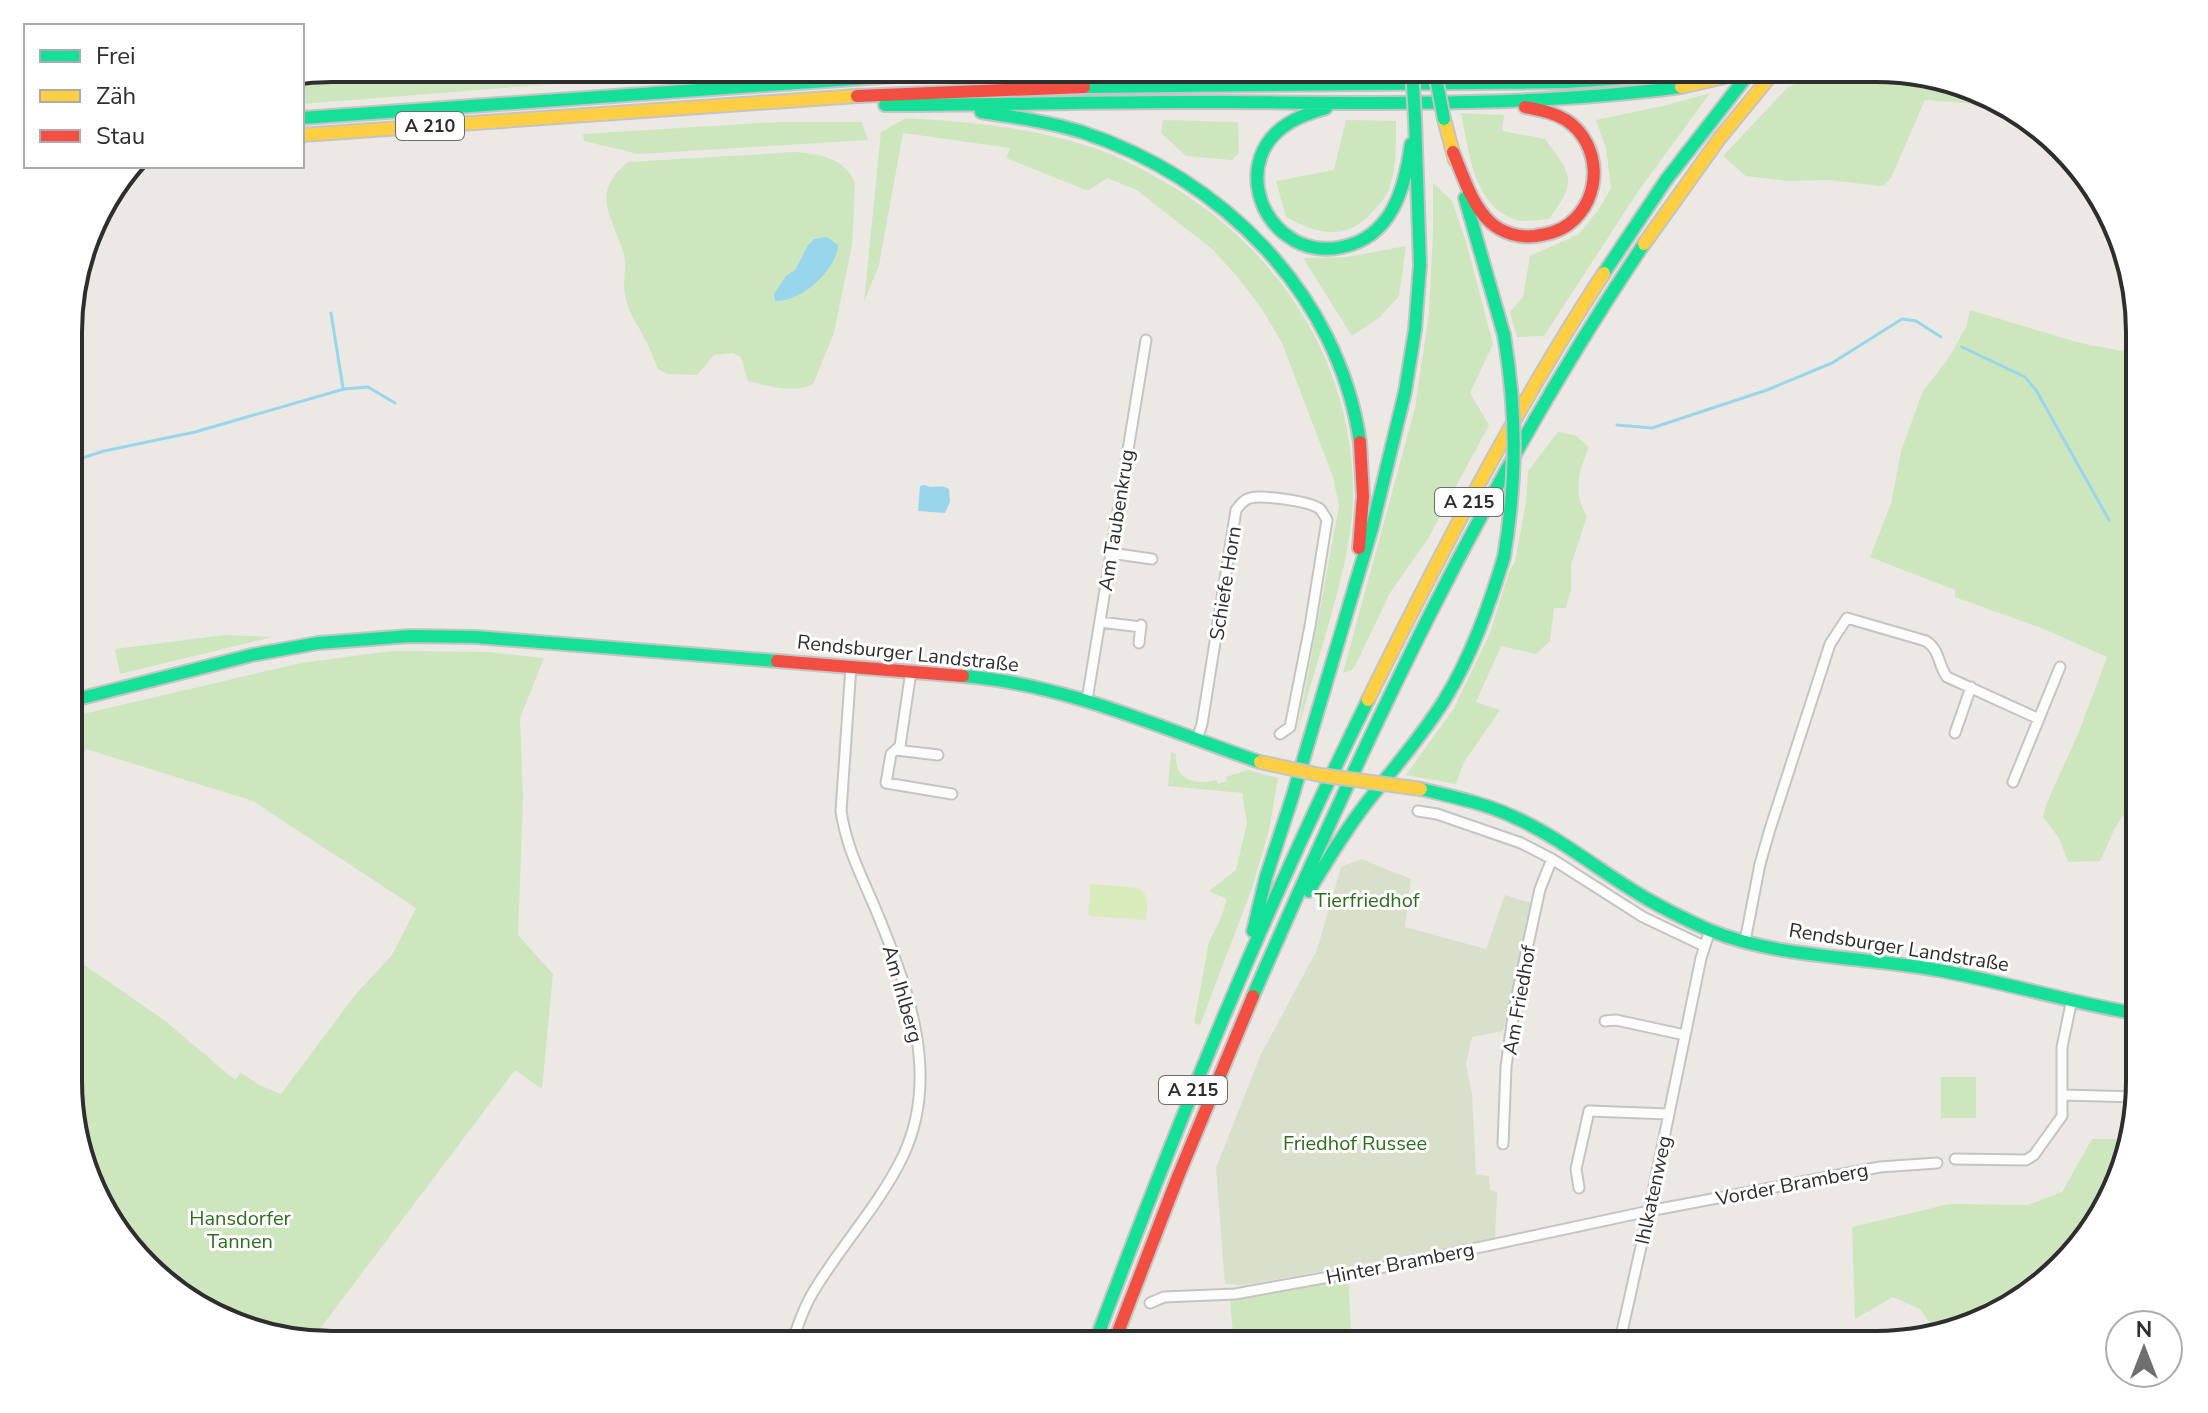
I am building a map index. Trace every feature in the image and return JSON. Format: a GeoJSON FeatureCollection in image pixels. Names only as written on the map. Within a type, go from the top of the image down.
{"type":"FeatureCollection","features":[{"type":"Feature","properties":{"kind":"main road"},"geometry":{"type":"LineString","coordinates":[[1244,969],[1266,877],[1391,458],[1405,392],[1415,330],[1421,240],[1413,82]]}},
{"type":"Feature","properties":{"kind":"main road"},"geometry":{"type":"LineString","coordinates":[[1261,976],[1339,842],[1445,699],[1485,618],[1504,557],[1514,496],[1516,439],[1511,373],[1504,335],[1444,119],[1437,82]]}},
{"type":"Feature","properties":{"kind":"main road","name":"A 210"},"geometry":{"type":"LineString","coordinates":[[304,135],[920,93],[1111,86],[1542,82]]}},
{"type":"Feature","properties":{"kind":"main road"},"geometry":{"type":"LineString","coordinates":[[763,104],[1476,103],[1587,98],[1702,82]]}},
{"type":"Feature","properties":{"kind":"main road","name":"A 215"},"geometry":{"type":"LineString","coordinates":[[1100,1331],[1206,1056],[1326,788],[1389,658],[1506,434],[1552,354],[1629,234],[1711,119],[1741,82]]}},
{"type":"Feature","properties":{"kind":"main road","name":"A 215"},"geometry":{"type":"LineString","coordinates":[[1119,1330],[1167,1203],[1261,976],[1434,606],[1563,371],[1643,245],[1728,127],[1765,82]]}},
{"type":"Feature","properties":{"kind":"main road","name":"A 210"},"geometry":{"type":"LineString","coordinates":[[304,118],[803,83]]}},
{"type":"Feature","properties":{"kind":"main road"},"geometry":{"type":"LineString","coordinates":[[1352,103],[1313,111],[1286,124],[1265,143],[1260,155],[1257,185],[1264,210],[1286,236],[1314,249],[1350,246],[1363,241],[1382,226],[1400,192],[1415,119]]}},
{"type":"Feature","properties":{"kind":"main road"},"geometry":{"type":"LineString","coordinates":[[1453,152],[1480,211],[1502,231],[1521,237],[1546,236],[1569,226],[1585,210],[1594,186],[1595,166],[1588,145],[1572,124],[1549,112],[1476,103]]}},
{"type":"Feature","properties":{"kind":"main road"},"geometry":{"type":"LineString","coordinates":[[908,105],[1018,117],[1095,136],[1186,180],[1259,239],[1296,284],[1321,323],[1332,344],[1354,408],[1364,490],[1356,581]]}},
{"type":"Feature","properties":{"kind":"main road","name":"Rendsburger Landstraße"},"geometry":{"type":"LineString","coordinates":[[82,698],[252,655],[318,643],[372,638],[476,637],[1002,679],[1087,700],[1260,762],[1320,775],[1421,789],[1476,802],[1515,817],[1565,844],[1648,900],[1710,930],[1745,941],[1806,953],[1934,969],[2125,1012]]}},
{"type":"Feature","properties":{"kind":"street","name":"Am Taubenkrug"},"geometry":{"type":"LineString","coordinates":[[1087,700],[1146,340]]}},
{"type":"Feature","properties":{"kind":"street","name":"Schiefe Horn"},"geometry":{"type":"LineString","coordinates":[[1197,740],[1236,510],[1245,500],[1254,497],[1315,506],[1322,512],[1327,526],[1290,727],[1280,734]]}},
{"type":"Feature","properties":{"kind":"street"},"geometry":{"type":"LineString","coordinates":[[1110,553],[1152,558]]}},
{"type":"Feature","properties":{"kind":"street"},"geometry":{"type":"LineString","coordinates":[[1745,941],[1770,829],[1830,644],[1847,618],[1926,641],[1936,650],[1947,677],[2039,719]]}},
{"type":"Feature","properties":{"kind":"street"},"geometry":{"type":"LineString","coordinates":[[1100,622],[1141,624],[1139,643]]}},
{"type":"Feature","properties":{"kind":"street","name":"Am Ihlberg"},"geometry":{"type":"LineString","coordinates":[[797,1331],[810,1296],[889,1181],[904,1153],[917,1113],[920,1090],[921,1056],[912,1012],[880,919],[855,864],[844,830],[841,801],[856,666]]}},
{"type":"Feature","properties":{"kind":"street"},"geometry":{"type":"LineString","coordinates":[[2013,782],[2060,667]]}},
{"type":"Feature","properties":{"kind":"street"},"geometry":{"type":"LineString","coordinates":[[911,671],[900,746],[891,754],[886,783],[952,794]]}},
{"type":"Feature","properties":{"kind":"street"},"geometry":{"type":"LineString","coordinates":[[1955,733],[1971,687]]}},
{"type":"Feature","properties":{"kind":"street"},"geometry":{"type":"LineString","coordinates":[[896,750],[938,755]]}},
{"type":"Feature","properties":{"kind":"street"},"geometry":{"type":"LineString","coordinates":[[1418,811],[1437,814],[1521,843],[1643,917],[1704,946]]}},
{"type":"Feature","properties":{"kind":"street","name":"Am Friedhof"},"geometry":{"type":"LineString","coordinates":[[1503,1144],[1506,1067],[1514,1009],[1540,889],[1552,859]]}},
{"type":"Feature","properties":{"kind":"street","name":"Ihlkatenweg"},"geometry":{"type":"LineString","coordinates":[[1622,1330],[1704,946],[1710,930]]}},
{"type":"Feature","properties":{"kind":"street"},"geometry":{"type":"LineString","coordinates":[[1955,1159],[2031,1158],[2062,1116],[2062,1047],[2072,999]]}},
{"type":"Feature","properties":{"kind":"street"},"geometry":{"type":"LineString","coordinates":[[1605,1021],[1616,1020],[1685,1035]]}},
{"type":"Feature","properties":{"kind":"street"},"geometry":{"type":"LineString","coordinates":[[2062,1095],[2125,1097]]}},
{"type":"Feature","properties":{"kind":"street"},"geometry":{"type":"LineString","coordinates":[[1579,1188],[1576,1169],[1589,1111],[1669,1114]]}},
{"type":"Feature","properties":{"kind":"street","name":"Vorder Bramberg"},"geometry":{"type":"LineString","coordinates":[[1649,1211],[1880,1167],[1937,1163]]}},
{"type":"Feature","properties":{"kind":"street","name":"Hinter Bramberg"},"geometry":{"type":"LineString","coordinates":[[1150,1303],[1164,1297],[1235,1294],[1407,1263],[1649,1211]]}},
{"type":"Feature","properties":{"kind":"green space"},"geometry":{"type":"Polygon","coordinates":[[[1799,82],[1909,84],[1977,103],[1925,100],[1891,178],[1883,186],[1746,176],[1723,156],[1788,87],[1799,82]]]}},
{"type":"Feature","properties":{"kind":"green space"},"geometry":{"type":"Polygon","coordinates":[[[315,83],[568,83],[304,104],[304,84],[315,83]]]}},
{"type":"Feature","properties":{"kind":"green space"},"geometry":{"type":"Polygon","coordinates":[[[1710,93],[1637,193],[1544,336],[1517,337],[1510,312],[1523,297],[1530,256],[1579,234],[1611,188],[1606,148],[1596,120],[1710,93]]]}},
{"type":"Feature","properties":{"kind":"green space"},"geometry":{"type":"Polygon","coordinates":[[[1461,113],[1504,115],[1502,131],[1545,139],[1561,161],[1568,178],[1564,196],[1549,219],[1515,220],[1488,200],[1474,173],[1461,113]]]}},
{"type":"Feature","properties":{"kind":"green space"},"geometry":{"type":"Polygon","coordinates":[[[906,118],[1023,130],[1091,147],[1128,162],[1204,207],[1240,238],[1273,273],[1300,311],[1323,352],[1339,397],[1349,443],[1353,492],[1349,542],[1342,575],[1297,734],[1339,506],[1333,477],[1282,343],[1262,309],[1212,249],[1137,190],[1107,178],[1088,191],[1006,158],[1010,148],[903,133],[879,265],[864,302],[881,132],[906,118]]]}},
{"type":"Feature","properties":{"kind":"green space"},"geometry":{"type":"Polygon","coordinates":[[[1163,120],[1238,122],[1239,153],[1232,160],[1186,156],[1161,133],[1163,120]]]}},
{"type":"Feature","properties":{"kind":"green space"},"geometry":{"type":"Polygon","coordinates":[[[1346,120],[1396,121],[1395,164],[1387,194],[1365,220],[1344,231],[1322,231],[1286,217],[1276,181],[1334,170],[1346,120]]]}},
{"type":"Feature","properties":{"kind":"green space"},"geometry":{"type":"Polygon","coordinates":[[[777,122],[862,122],[868,140],[639,154],[584,141],[583,134],[777,122]]]}},
{"type":"Feature","properties":{"kind":"green space"},"geometry":{"type":"Polygon","coordinates":[[[796,152],[831,159],[851,175],[855,183],[852,245],[834,333],[813,384],[790,389],[748,381],[741,357],[732,353],[714,355],[697,375],[667,374],[658,369],[626,301],[624,256],[607,204],[610,184],[628,162],[796,152]],[[814,239],[795,270],[774,294],[783,301],[809,287],[822,275],[837,251],[814,239]]]}},
{"type":"Feature","properties":{"kind":"green space"},"geometry":{"type":"Polygon","coordinates":[[[1433,183],[1452,201],[1493,344],[1470,393],[1489,425],[1429,537],[1390,593],[1358,660],[1352,670],[1343,673],[1415,408],[1429,313],[1433,183]]]}},
{"type":"Feature","properties":{"kind":"green space"},"geometry":{"type":"Polygon","coordinates":[[[1406,246],[1399,296],[1380,317],[1352,336],[1303,258],[1347,257],[1406,246]]]}},
{"type":"Feature","properties":{"kind":"green space"},"geometry":{"type":"Polygon","coordinates":[[[1970,310],[2080,343],[2125,351],[2125,813],[2100,861],[2068,862],[2059,838],[2043,817],[2107,657],[2044,629],[1955,597],[1955,590],[1870,557],[1891,504],[1901,451],[1923,391],[1948,359],[1966,327],[1970,310]]]}},
{"type":"Feature","properties":{"kind":"green space"},"geometry":{"type":"Polygon","coordinates":[[[1558,432],[1575,435],[1589,447],[1582,464],[1578,491],[1587,516],[1571,565],[1571,590],[1566,608],[1554,608],[1550,641],[1536,654],[1501,646],[1476,702],[1500,710],[1464,762],[1456,784],[1406,775],[1454,708],[1490,633],[1515,562],[1526,502],[1528,471],[1558,432]]]}},
{"type":"Feature","properties":{"kind":"green space"},"geometry":{"type":"Polygon","coordinates":[[[224,635],[273,637],[120,674],[115,649],[224,635]]]}},
{"type":"Feature","properties":{"kind":"green space","name":"Hansdorfer Tannen"},"geometry":{"type":"Polygon","coordinates":[[[391,651],[489,652],[544,658],[520,718],[523,798],[518,935],[553,974],[542,1089],[515,1070],[319,1330],[283,1326],[221,1305],[193,1289],[155,1258],[115,1206],[101,1177],[87,1130],[82,1081],[82,963],[164,1020],[235,1080],[241,1073],[281,1094],[355,995],[392,955],[416,908],[253,801],[86,749],[82,757],[82,714],[301,663],[391,651]]]}},
{"type":"Feature","properties":{"kind":"green space"},"geometry":{"type":"Polygon","coordinates":[[[1171,752],[1176,754],[1178,770],[1194,781],[1217,780],[1218,784],[1227,781],[1226,777],[1248,770],[1278,778],[1269,830],[1252,888],[1200,1025],[1194,1023],[1209,942],[1227,899],[1209,891],[1236,870],[1247,823],[1242,793],[1168,786],[1171,752]]]}},
{"type":"Feature","properties":{"kind":"green space","name":"Friedhof Russee"},"geometry":{"type":"Polygon","coordinates":[[[1361,859],[1411,879],[1405,927],[1486,949],[1505,895],[1531,903],[1503,1031],[1472,1037],[1466,1064],[1472,1094],[1476,1174],[1489,1176],[1490,1190],[1497,1192],[1495,1240],[1245,1285],[1225,1284],[1216,1168],[1261,1054],[1317,950],[1341,867],[1361,859]]]}},
{"type":"Feature","properties":{"kind":"green space"},"geometry":{"type":"Polygon","coordinates":[[[1091,884],[1139,888],[1146,898],[1146,920],[1090,916],[1091,884]]]}},
{"type":"Feature","properties":{"kind":"green space"},"geometry":{"type":"Polygon","coordinates":[[[1941,1077],[1976,1077],[1976,1118],[1941,1118],[1941,1077]]]}},
{"type":"Feature","properties":{"kind":"green space"},"geometry":{"type":"Polygon","coordinates":[[[2092,1139],[2119,1139],[2100,1192],[2084,1220],[2041,1269],[2001,1298],[1972,1312],[1931,1325],[1920,1309],[1893,1297],[1855,1319],[1852,1227],[1949,1204],[2028,1205],[2062,1192],[2092,1139]]]}},
{"type":"Feature","properties":{"kind":"green space"},"geometry":{"type":"Polygon","coordinates":[[[1348,1278],[1351,1330],[1233,1330],[1230,1299],[1348,1278]]]}},
{"type":"Feature","properties":{"kind":"water"},"geometry":{"type":"Polygon","coordinates":[[[827,237],[838,245],[824,274],[796,296],[775,301],[774,294],[786,276],[795,270],[808,245],[814,239],[827,237]]]}},
{"type":"Feature","properties":{"kind":"water"},"geometry":{"type":"Polygon","coordinates":[[[920,486],[949,489],[950,502],[945,513],[918,511],[920,486]]]}},
{"type":"Feature","properties":{"kind":"waterway"},"geometry":{"type":"LineString","coordinates":[[331,313],[343,388]]}},
{"type":"Feature","properties":{"kind":"waterway"},"geometry":{"type":"LineString","coordinates":[[1617,425],[1652,428],[1767,390],[1832,363],[1902,319],[1916,321],[1941,337]]}},
{"type":"Feature","properties":{"kind":"waterway"},"geometry":{"type":"LineString","coordinates":[[1962,347],[2025,377],[2036,390],[2109,520]]}},
{"type":"Feature","properties":{"kind":"waterway"},"geometry":{"type":"LineString","coordinates":[[82,458],[195,432],[344,389],[368,387],[395,403]]}},
{"type":"Feature","properties":{"kind":"traffic: fast"},"geometry":{"type":"LineString","coordinates":[[1413,82],[1415,119]]}},
{"type":"Feature","properties":{"kind":"traffic: fast"},"geometry":{"type":"LineString","coordinates":[[1437,82],[1444,119]]}},
{"type":"Feature","properties":{"kind":"traffic: fast"},"geometry":{"type":"LineString","coordinates":[[1084,87],[1546,82]]}},
{"type":"Feature","properties":{"kind":"traffic: fast"},"geometry":{"type":"LineString","coordinates":[[1604,273],[1666,180],[1742,82]]}},
{"type":"Feature","properties":{"kind":"traffic: fast"},"geometry":{"type":"LineString","coordinates":[[304,118],[801,83]]}},
{"type":"Feature","properties":{"kind":"traffic: fast"},"geometry":{"type":"LineString","coordinates":[[885,105],[1511,101],[1681,87]]}},
{"type":"Feature","properties":{"kind":"traffic: fast"},"geometry":{"type":"LineString","coordinates":[[1326,108],[1282,127],[1260,157],[1258,187],[1261,201],[1277,227],[1301,244],[1314,248],[1342,247],[1359,242],[1373,233],[1384,222],[1400,193],[1411,144]]}},
{"type":"Feature","properties":{"kind":"traffic: fast"},"geometry":{"type":"LineString","coordinates":[[981,112],[1070,128],[1133,152],[1181,179],[1226,211],[1265,248],[1299,291],[1327,337],[1347,388],[1360,442]]}},
{"type":"Feature","properties":{"kind":"traffic: fast"},"geometry":{"type":"LineString","coordinates":[[1253,931],[1266,877],[1372,528],[1405,392],[1415,330],[1420,265],[1415,119]]}},
{"type":"Feature","properties":{"kind":"traffic: fast"},"geometry":{"type":"LineString","coordinates":[[1465,198],[1504,335]]}},
{"type":"Feature","properties":{"kind":"traffic: fast"},"geometry":{"type":"LineString","coordinates":[[1253,996],[1340,802],[1432,611],[1532,424],[1644,244]]}},
{"type":"Feature","properties":{"kind":"traffic: fast"},"geometry":{"type":"LineString","coordinates":[[1504,335],[1514,446],[1504,557]]}},
{"type":"Feature","properties":{"kind":"traffic: fast"},"geometry":{"type":"LineString","coordinates":[[1309,891],[1359,813],[1445,699],[1479,630],[1504,557]]}},
{"type":"Feature","properties":{"kind":"traffic: fast"},"geometry":{"type":"LineString","coordinates":[[82,698],[252,655],[318,643],[410,636],[476,637],[777,661]]}},
{"type":"Feature","properties":{"kind":"traffic: fast"},"geometry":{"type":"LineString","coordinates":[[963,676],[1039,688],[1077,698],[1260,762]]}},
{"type":"Feature","properties":{"kind":"traffic: fast"},"geometry":{"type":"LineString","coordinates":[[1100,1331],[1157,1181],[1257,939],[1368,700]]}},
{"type":"Feature","properties":{"kind":"traffic: fast"},"geometry":{"type":"LineString","coordinates":[[1421,789],[1480,804],[1514,817],[1656,904],[1709,930],[1736,939],[1793,952],[1937,970],[2125,1011]]}},
{"type":"Feature","properties":{"kind":"traffic: slow"},"geometry":{"type":"LineString","coordinates":[[1681,87],[1702,82]]}},
{"type":"Feature","properties":{"kind":"traffic: slow"},"geometry":{"type":"LineString","coordinates":[[1644,244],[1719,139],[1766,82]]}},
{"type":"Feature","properties":{"kind":"traffic: slow"},"geometry":{"type":"LineString","coordinates":[[304,135],[857,96]]}},
{"type":"Feature","properties":{"kind":"traffic: slow"},"geometry":{"type":"LineString","coordinates":[[1444,119],[1455,160]]}},
{"type":"Feature","properties":{"kind":"traffic: slow"},"geometry":{"type":"LineString","coordinates":[[1368,700],[1480,483],[1571,324],[1604,273]]}},
{"type":"Feature","properties":{"kind":"traffic: slow"},"geometry":{"type":"LineString","coordinates":[[1260,762],[1320,775],[1421,789]]}},
{"type":"Feature","properties":{"kind":"traffic: jam"},"geometry":{"type":"LineString","coordinates":[[857,96],[1084,87]]}},
{"type":"Feature","properties":{"kind":"traffic: jam"},"geometry":{"type":"LineString","coordinates":[[1453,152],[1473,198],[1483,215],[1495,226],[1523,236],[1565,227],[1588,200],[1594,171],[1592,157],[1578,130],[1566,120],[1525,107]]}},
{"type":"Feature","properties":{"kind":"traffic: jam"},"geometry":{"type":"LineString","coordinates":[[1359,548],[1363,496],[1360,442]]}},
{"type":"Feature","properties":{"kind":"traffic: jam"},"geometry":{"type":"LineString","coordinates":[[777,661],[963,676]]}},
{"type":"Feature","properties":{"kind":"traffic: jam"},"geometry":{"type":"LineString","coordinates":[[1119,1330],[1253,996]]}},
{"type":"Feature","properties":{"kind":"park label","name":"Tierfriedhof"},"geometry":{"type":"Point","coordinates":[1367,900]}}]}
